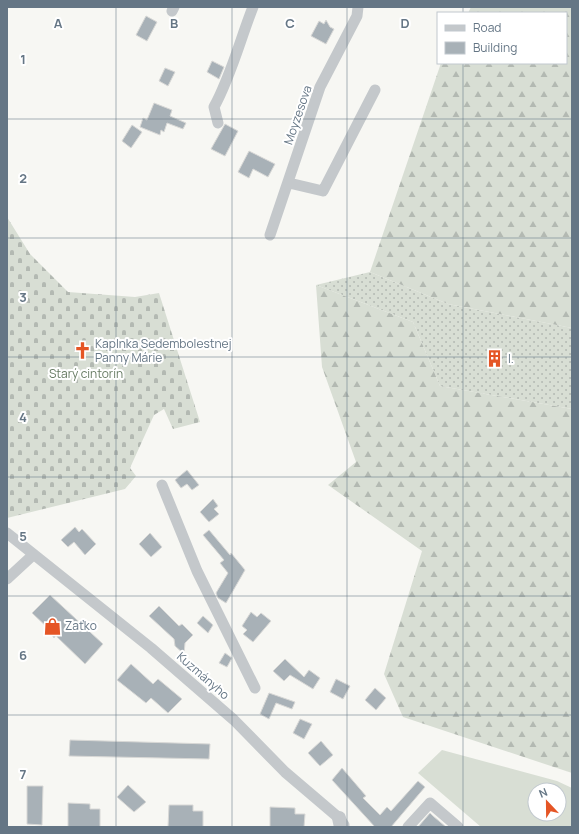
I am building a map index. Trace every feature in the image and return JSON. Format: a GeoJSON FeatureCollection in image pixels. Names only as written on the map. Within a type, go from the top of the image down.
{"type":"FeatureCollection","features":[{"type":"Feature","properties":{"kind":"street"},"geometry":{"type":"LineString","coordinates":[[218,122],[214,107],[225,87],[240,40],[253,7]]}},
{"type":"Feature","properties":{"kind":"street","name":"Moyzesova"},"geometry":{"type":"LineString","coordinates":[[270,235],[289,183],[320,87],[357,16],[358,7]]}},
{"type":"Feature","properties":{"kind":"street"},"geometry":{"type":"LineString","coordinates":[[289,183],[323,191],[375,90]]}},
{"type":"Feature","properties":{"kind":"street"},"geometry":{"type":"LineString","coordinates":[[162,485],[197,571],[255,688]]}},
{"type":"Feature","properties":{"kind":"street","name":"Kuzmányho"},"geometry":{"type":"LineString","coordinates":[[7,533],[152,648],[234,720],[285,772],[342,824]]}},
{"type":"Feature","properties":{"kind":"street"},"geometry":{"type":"LineString","coordinates":[[7,579],[34,555]]}},
{"type":"Feature","properties":{"kind":"street"},"geometry":{"type":"LineString","coordinates":[[408,827],[430,803],[458,827]]}},
{"type":"Feature","properties":{"kind":"green space"},"geometry":{"type":"Polygon","coordinates":[[[471,7],[572,7],[572,328],[448,304],[370,272],[441,64],[567,64],[567,12],[468,12],[471,7]]]}},
{"type":"Feature","properties":{"kind":"green space","name":"Starý cintorín"},"geometry":{"type":"Polygon","coordinates":[[[7,217],[30,254],[68,292],[135,297],[159,293],[200,422],[173,429],[164,409],[154,415],[130,468],[136,476],[125,489],[7,518],[7,217]]]}},
{"type":"Feature","properties":{"kind":"green space"},"geometry":{"type":"Polygon","coordinates":[[[370,272],[448,304],[572,328],[572,409],[440,386],[413,322],[316,285],[370,272]]]}},
{"type":"Feature","properties":{"kind":"green space"},"geometry":{"type":"Polygon","coordinates":[[[316,285],[413,322],[440,386],[572,409],[572,773],[403,717],[384,674],[422,551],[328,485],[356,462],[322,367],[316,285]]]}},
{"type":"Feature","properties":{"kind":"green space"},"geometry":{"type":"Polygon","coordinates":[[[442,750],[559,782],[527,782],[527,822],[567,822],[567,786],[572,788],[572,827],[481,827],[418,773],[442,750]]]}},
{"type":"Feature","properties":{"kind":"building"},"geometry":{"type":"Polygon","coordinates":[[[146,16],[157,22],[147,41],[136,35],[146,16]]]}},
{"type":"Feature","properties":{"kind":"building"},"geometry":{"type":"Polygon","coordinates":[[[326,20],[330,27],[334,29],[326,44],[311,36],[319,21],[324,24],[326,20]]]}},
{"type":"Feature","properties":{"kind":"building"},"geometry":{"type":"Polygon","coordinates":[[[212,61],[224,67],[219,79],[207,72],[212,61]]]}},
{"type":"Feature","properties":{"kind":"building"},"geometry":{"type":"Polygon","coordinates":[[[165,68],[175,72],[168,86],[159,81],[165,68]]]}},
{"type":"Feature","properties":{"kind":"building"},"geometry":{"type":"Polygon","coordinates":[[[154,103],[172,110],[170,116],[186,123],[183,129],[167,123],[164,132],[161,130],[160,135],[140,127],[143,118],[147,120],[154,103]]]}},
{"type":"Feature","properties":{"kind":"building"},"geometry":{"type":"Polygon","coordinates":[[[225,124],[238,131],[225,156],[211,149],[225,124]]]}},
{"type":"Feature","properties":{"kind":"building"},"geometry":{"type":"Polygon","coordinates":[[[132,125],[142,132],[131,148],[122,141],[132,125]]]}},
{"type":"Feature","properties":{"kind":"building"},"geometry":{"type":"Polygon","coordinates":[[[249,151],[275,164],[268,177],[253,169],[249,178],[238,172],[249,151]]]}},
{"type":"Feature","properties":{"kind":"building"},"geometry":{"type":"Polygon","coordinates":[[[187,470],[199,485],[192,490],[187,484],[181,488],[175,480],[187,470]]]}},
{"type":"Feature","properties":{"kind":"building"},"geometry":{"type":"Polygon","coordinates":[[[213,499],[218,506],[214,509],[219,514],[209,522],[200,512],[213,499]]]}},
{"type":"Feature","properties":{"kind":"building"},"geometry":{"type":"Polygon","coordinates":[[[75,527],[79,532],[82,529],[96,544],[85,555],[74,542],[68,547],[61,540],[75,527]]]}},
{"type":"Feature","properties":{"kind":"building"},"geometry":{"type":"Polygon","coordinates":[[[209,530],[245,570],[226,603],[218,598],[216,593],[228,573],[220,563],[224,560],[203,535],[209,530]]]}},
{"type":"Feature","properties":{"kind":"building"},"geometry":{"type":"Polygon","coordinates":[[[150,533],[162,547],[151,557],[139,544],[150,533]]]}},
{"type":"Feature","properties":{"kind":"building"},"geometry":{"type":"Polygon","coordinates":[[[50,595],[103,644],[85,664],[56,636],[54,638],[48,632],[50,630],[32,613],[50,595]]]}},
{"type":"Feature","properties":{"kind":"building"},"geometry":{"type":"Polygon","coordinates":[[[159,606],[179,626],[182,624],[193,635],[185,643],[184,654],[175,646],[174,639],[149,616],[159,606]]]}},
{"type":"Feature","properties":{"kind":"building"},"geometry":{"type":"Polygon","coordinates":[[[251,612],[257,617],[261,613],[271,621],[253,642],[243,634],[247,630],[242,626],[251,612]]]}},
{"type":"Feature","properties":{"kind":"building"},"geometry":{"type":"Polygon","coordinates":[[[203,616],[213,625],[208,633],[197,623],[203,616]]]}},
{"type":"Feature","properties":{"kind":"building"},"geometry":{"type":"Polygon","coordinates":[[[225,653],[232,658],[227,667],[219,663],[225,653]]]}},
{"type":"Feature","properties":{"kind":"building"},"geometry":{"type":"Polygon","coordinates":[[[285,659],[304,677],[309,670],[320,678],[313,689],[290,675],[284,681],[273,671],[285,659]]]}},
{"type":"Feature","properties":{"kind":"building"},"geometry":{"type":"Polygon","coordinates":[[[131,664],[153,684],[158,679],[182,699],[168,713],[151,698],[146,703],[117,680],[131,664]]]}},
{"type":"Feature","properties":{"kind":"building"},"geometry":{"type":"Polygon","coordinates":[[[336,679],[350,686],[343,699],[330,692],[336,679]]]}},
{"type":"Feature","properties":{"kind":"building"},"geometry":{"type":"Polygon","coordinates":[[[375,688],[386,698],[376,710],[365,700],[375,688]]]}},
{"type":"Feature","properties":{"kind":"building"},"geometry":{"type":"Polygon","coordinates":[[[269,693],[295,702],[292,709],[276,703],[269,719],[260,714],[269,693]]]}},
{"type":"Feature","properties":{"kind":"building"},"geometry":{"type":"Polygon","coordinates":[[[300,719],[312,724],[304,739],[293,733],[300,719]]]}},
{"type":"Feature","properties":{"kind":"building"},"geometry":{"type":"Polygon","coordinates":[[[70,740],[210,744],[209,759],[69,756],[70,740]]]}},
{"type":"Feature","properties":{"kind":"building"},"geometry":{"type":"Polygon","coordinates":[[[321,741],[333,755],[320,766],[308,753],[321,741]]]}},
{"type":"Feature","properties":{"kind":"building"},"geometry":{"type":"Polygon","coordinates":[[[342,768],[366,796],[363,798],[380,815],[387,807],[391,811],[418,781],[425,787],[391,827],[375,827],[332,780],[342,768]]]}},
{"type":"Feature","properties":{"kind":"building"},"geometry":{"type":"Polygon","coordinates":[[[128,785],[146,802],[134,812],[117,797],[128,785]]]}},
{"type":"Feature","properties":{"kind":"building"},"geometry":{"type":"Polygon","coordinates":[[[27,786],[43,786],[42,825],[27,824],[27,786]]]}},
{"type":"Feature","properties":{"kind":"building"},"geometry":{"type":"Polygon","coordinates":[[[68,803],[90,804],[90,809],[100,809],[100,827],[68,827],[68,803]]]}},
{"type":"Feature","properties":{"kind":"building"},"geometry":{"type":"Polygon","coordinates":[[[169,805],[193,805],[193,811],[203,811],[203,827],[168,827],[169,805]]]}},
{"type":"Feature","properties":{"kind":"building"},"geometry":{"type":"Polygon","coordinates":[[[270,807],[295,808],[295,814],[305,814],[304,827],[270,827],[270,807]]]}},
{"type":"Feature","properties":{"kind":"building"},"geometry":{"type":"Polygon","coordinates":[[[430,813],[433,816],[446,827],[418,827],[430,813]]]}},
{"type":"Feature","properties":{"kind":"place","name":"Kaplnka Sedembolestnej Panny Márie"},"geometry":{"type":"Point","coordinates":[82,351]}},
{"type":"Feature","properties":{"kind":"place","name":"I."},"geometry":{"type":"Point","coordinates":[495,359]}},
{"type":"Feature","properties":{"kind":"place","name":"Zaťko"},"geometry":{"type":"Point","coordinates":[52,626]}}]}
